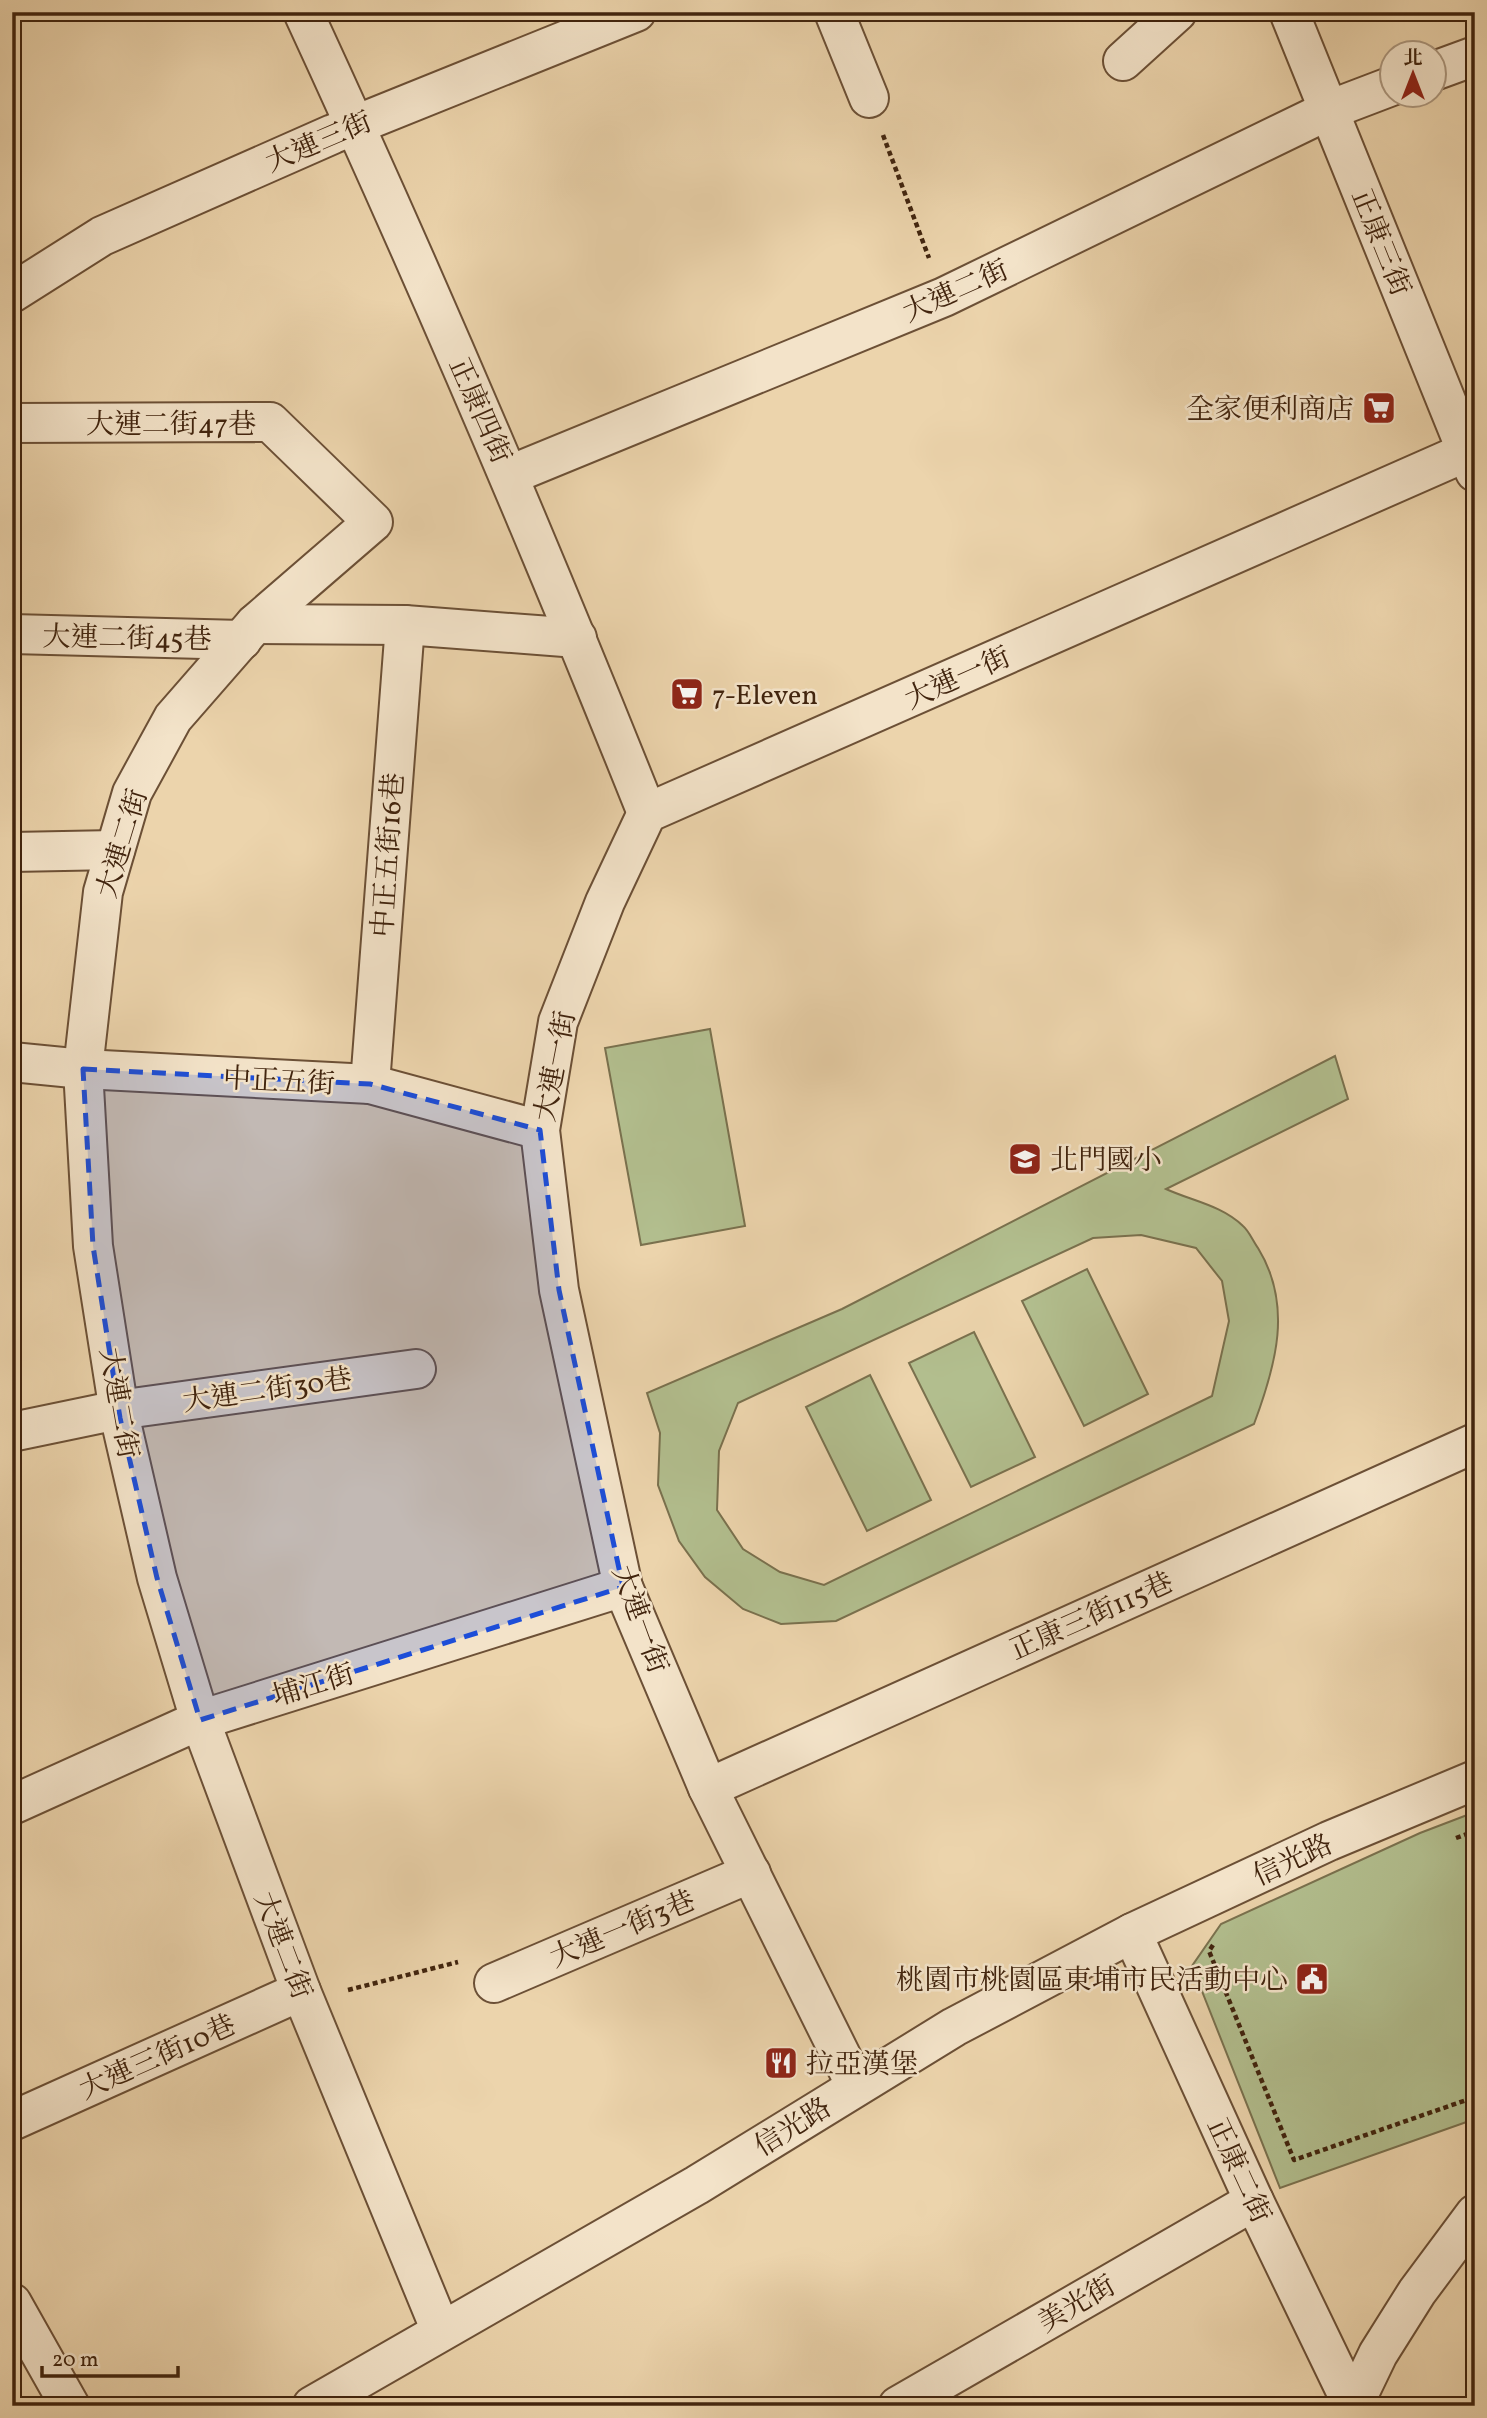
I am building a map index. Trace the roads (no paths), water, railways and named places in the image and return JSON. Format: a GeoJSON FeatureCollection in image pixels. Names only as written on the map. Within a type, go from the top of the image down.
{"type":"FeatureCollection","features":[{"type":"Feature","properties":{"kind":"street","name":"正康四街"},"geometry":{"type":"LineString","coordinates":[[303,12],[510,475],[647,813]]}},
{"type":"Feature","properties":{"kind":"street","name":"大連三街"},"geometry":{"type":"LineString","coordinates":[[12,293],[102,236],[355,125],[636,12]]}},
{"type":"Feature","properties":{"kind":"street"},"geometry":{"type":"LineString","coordinates":[[835,12],[869,98]]}},
{"type":"Feature","properties":{"kind":"street"},"geometry":{"type":"LineString","coordinates":[[1123,61],[1177,12]]}},
{"type":"Feature","properties":{"kind":"street","name":"正康三街"},"geometry":{"type":"LineString","coordinates":[[1289,12],[1471,462]]}},
{"type":"Feature","properties":{"kind":"street"},"geometry":{"type":"LineString","coordinates":[[1448,66],[1475,56]]}},
{"type":"Feature","properties":{"kind":"street","name":"大連二街"},"geometry":{"type":"LineString","coordinates":[[510,475],[944,297],[1329,110],[1378,91]]}},
{"type":"Feature","properties":{"kind":"street","name":"大連二街47巷"},"geometry":{"type":"LineString","coordinates":[[12,423],[270,422],[373,522]]}},
{"type":"Feature","properties":{"kind":"street","name":"大連一街"},"geometry":{"type":"LineString","coordinates":[[856,2086],[708,1788],[623,1587],[559,1290],[540,1130],[558,1022],[606,902],[647,813],[1471,462]]}},
{"type":"Feature","properties":{"kind":"street","name":"大連二街"},"geometry":{"type":"LineString","coordinates":[[373,522],[248,632],[173,718],[132,793],[103,892],[83,1069],[93,1246],[118,1410],[157,1578],[200,1720],[303,1996],[441,2331]]}},
{"type":"Feature","properties":{"kind":"street","name":"大連二街45巷"},"geometry":{"type":"LineString","coordinates":[[12,634],[248,632],[405,625],[577,638]]}},
{"type":"Feature","properties":{"kind":"street","name":"中正五街16巷"},"geometry":{"type":"LineString","coordinates":[[370,1084],[405,625]]}},
{"type":"Feature","properties":{"kind":"street"},"geometry":{"type":"LineString","coordinates":[[12,852],[116,850]]}},
{"type":"Feature","properties":{"kind":"street","name":"中正五街"},"geometry":{"type":"LineString","coordinates":[[12,1062],[83,1069],[370,1084],[540,1130]]}},
{"type":"Feature","properties":{"kind":"street","name":"大連二街30巷"},"geometry":{"type":"LineString","coordinates":[[12,1432],[118,1410],[416,1369]]}},
{"type":"Feature","properties":{"kind":"street","name":"正康三街115巷"},"geometry":{"type":"LineString","coordinates":[[708,1788],[1475,1443]]}},
{"type":"Feature","properties":{"kind":"street","name":"埔江街"},"geometry":{"type":"LineString","coordinates":[[12,1805],[200,1720],[623,1587]]}},
{"type":"Feature","properties":{"kind":"street","name":"信光路"},"geometry":{"type":"LineString","coordinates":[[312,2406],[697,2185],[954,2028],[1132,1933],[1329,1841],[1475,1780]]}},
{"type":"Feature","properties":{"kind":"street","name":"大連一街3巷"},"geometry":{"type":"LineString","coordinates":[[494,1983],[751,1873]]}},
{"type":"Feature","properties":{"kind":"street","name":"正康二街"},"geometry":{"type":"LineString","coordinates":[[1132,1933],[1254,2201],[1353,2406]]}},
{"type":"Feature","properties":{"kind":"street","name":"大連三街10巷"},"geometry":{"type":"LineString","coordinates":[[12,2120],[303,1996]]}},
{"type":"Feature","properties":{"kind":"street","name":"美光街"},"geometry":{"type":"LineString","coordinates":[[898,2406],[1254,2201]]}},
{"type":"Feature","properties":{"kind":"street"},"geometry":{"type":"LineString","coordinates":[[1353,2406],[1378,2354],[1417,2292],[1475,2214]]}},
{"type":"Feature","properties":{"kind":"street"},"geometry":{"type":"LineString","coordinates":[[12,2303],[70,2406]]}},
{"type":"Feature","properties":{"kind":"place","name":"全家便利商店"},"geometry":{"type":"Point","coordinates":[1379,408]}},
{"type":"Feature","properties":{"kind":"place","name":"7-Eleven"},"geometry":{"type":"Point","coordinates":[687,694]}},
{"type":"Feature","properties":{"kind":"place","name":"北門國小"},"geometry":{"type":"Point","coordinates":[1025,1159]}},
{"type":"Feature","properties":{"kind":"place","name":"桃園市桃園區東埔市民活動中心"},"geometry":{"type":"Point","coordinates":[1312,1979]}},
{"type":"Feature","properties":{"kind":"place","name":"拉亞漢堡"},"geometry":{"type":"Point","coordinates":[781,2063]}}]}
